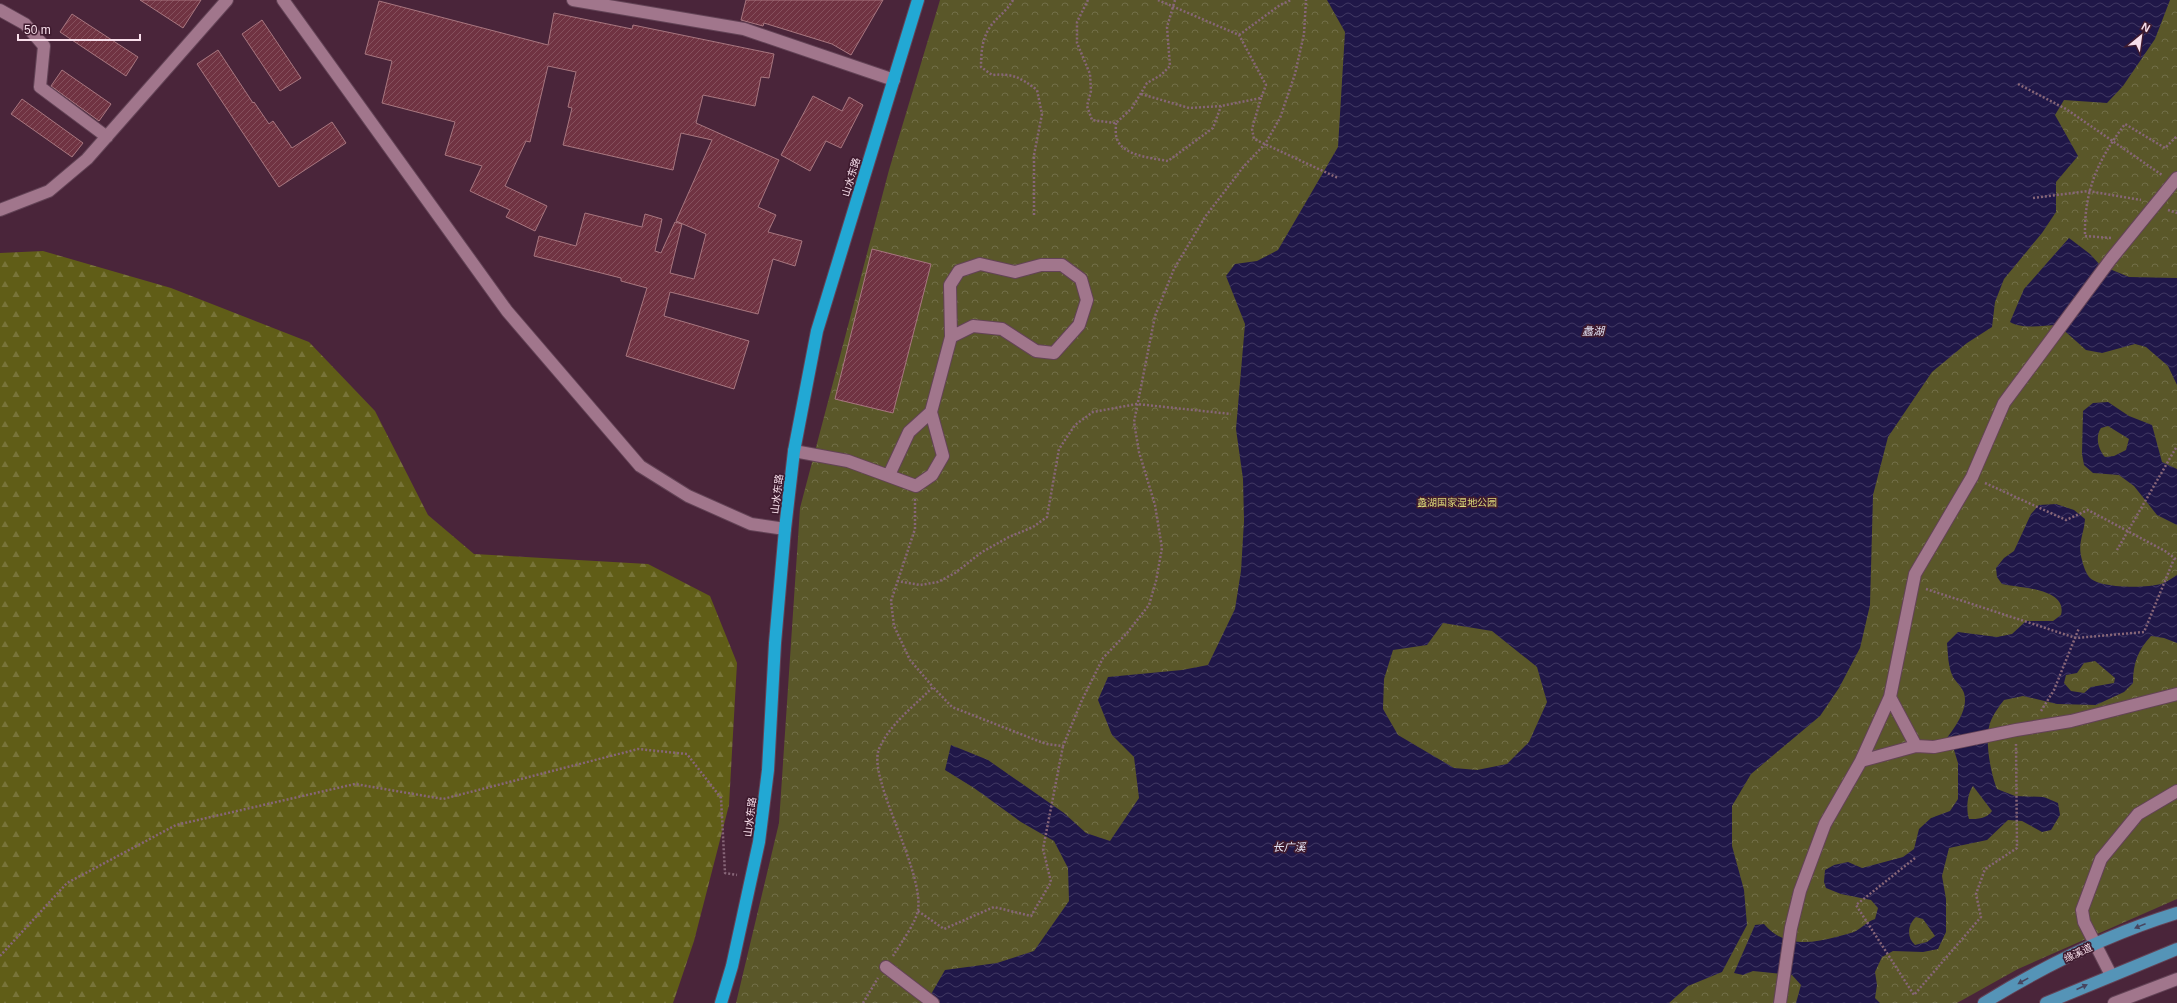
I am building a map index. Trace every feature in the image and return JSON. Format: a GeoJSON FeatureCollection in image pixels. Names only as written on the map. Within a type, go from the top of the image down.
{"type":"FeatureCollection","features":[{"type":"Feature","properties":{"kind":"highway","name":"山水东路"},"geometry":{"type":"LineString","coordinates":[[721,1003],[732,966],[759,842],[768,770],[775,643],[785,529],[794,451],[817,331],[918,0]]}},
{"type":"Feature","properties":{"kind":"main road","name":"缘溪道"},"geometry":{"type":"LineString","coordinates":[[1984,1003],[2076,953],[2153,921],[2177,913]]}},
{"type":"Feature","properties":{"kind":"main road"},"geometry":{"type":"LineString","coordinates":[[2046,1003],[2177,949]]}},
{"type":"Feature","properties":{"kind":"street"},"geometry":{"type":"LineString","coordinates":[[0,210],[49,191],[87,159],[227,0]]}},
{"type":"Feature","properties":{"kind":"street"},"geometry":{"type":"LineString","coordinates":[[283,0],[507,311],[640,466],[688,496],[751,524],[785,529]]}},
{"type":"Feature","properties":{"kind":"street"},"geometry":{"type":"LineString","coordinates":[[573,0],[744,29],[894,80]]}},
{"type":"Feature","properties":{"kind":"street"},"geometry":{"type":"LineString","coordinates":[[0,10],[25,24],[44,46],[40,87],[107,137]]}},
{"type":"Feature","properties":{"kind":"street"},"geometry":{"type":"LineString","coordinates":[[1780,1003],[1791,928],[1800,891],[1825,824],[1861,761],[1890,697],[1915,574],[1972,477],[2004,403],[2111,259],[2174,180]]}},
{"type":"Feature","properties":{"kind":"street"},"geometry":{"type":"LineString","coordinates":[[794,451],[848,461],[916,486],[932,475],[943,456],[931,412],[951,337],[950,285],[959,271],[980,264],[1015,272],[1041,265],[1062,265],[1081,279],[1087,300],[1079,325],[1054,353],[1036,351],[1002,329],[973,326],[951,337]]}},
{"type":"Feature","properties":{"kind":"street"},"geometry":{"type":"LineString","coordinates":[[889,475],[909,432],[931,412]]}},
{"type":"Feature","properties":{"kind":"street"},"geometry":{"type":"LineString","coordinates":[[1861,761],[1916,746],[1934,747],[2016,730],[2071,722],[2177,694]]}},
{"type":"Feature","properties":{"kind":"street"},"geometry":{"type":"LineString","coordinates":[[1890,697],[1916,746]]}},
{"type":"Feature","properties":{"kind":"street"},"geometry":{"type":"LineString","coordinates":[[2111,975],[2084,922],[2082,910],[2101,859],[2138,814],[2177,791]]}},
{"type":"Feature","properties":{"kind":"street"},"geometry":{"type":"LineString","coordinates":[[886,967],[933,1003]]}},
{"type":"Feature","properties":{"kind":"street"},"geometry":{"type":"LineString","coordinates":[[2114,1003],[2177,979]]}},
{"type":"Feature","properties":{"kind":"path"},"geometry":{"type":"LineString","coordinates":[[1013,0],[1007,10],[990,26],[981,49],[981,67],[992,75],[1004,74],[1020,77],[1037,90],[1042,114],[1034,155],[1034,216]]}},
{"type":"Feature","properties":{"kind":"path"},"geometry":{"type":"LineString","coordinates":[[1088,0],[1076,22],[1077,43],[1090,74],[1091,91],[1087,106],[1092,120],[1116,123]]}},
{"type":"Feature","properties":{"kind":"path"},"geometry":{"type":"LineString","coordinates":[[1158,0],[1239,35],[1266,85],[1252,129],[1254,139],[1338,178]]}},
{"type":"Feature","properties":{"kind":"path"},"geometry":{"type":"LineString","coordinates":[[1175,0],[1167,27],[1170,66],[1161,75],[1147,83],[1132,108],[1116,123],[1116,138],[1121,146],[1132,153],[1168,161],[1213,128],[1220,106]]}},
{"type":"Feature","properties":{"kind":"path"},"geometry":{"type":"LineString","coordinates":[[1239,35],[1280,5],[1291,0]]}},
{"type":"Feature","properties":{"kind":"path"},"geometry":{"type":"LineString","coordinates":[[918,911],[944,930],[994,907],[1031,916],[1051,882],[1043,849],[1063,746],[1082,700],[1103,658],[1127,633],[1149,605],[1156,581],[1162,548],[1155,505],[1139,452],[1134,422],[1155,316],[1174,269],[1205,217],[1244,166],[1265,144],[1280,118],[1295,74],[1304,34],[1306,0]]}},
{"type":"Feature","properties":{"kind":"path"},"geometry":{"type":"LineString","coordinates":[[2018,84],[2066,109],[2174,180]]}},
{"type":"Feature","properties":{"kind":"path"},"geometry":{"type":"LineString","coordinates":[[1141,94],[1189,108],[1220,106],[1261,98]]}},
{"type":"Feature","properties":{"kind":"path"},"geometry":{"type":"LineString","coordinates":[[2128,239],[2086,236],[2085,214],[2088,191],[2099,164],[2113,140],[2125,124],[2165,148],[2177,136]]}},
{"type":"Feature","properties":{"kind":"path"},"geometry":{"type":"LineString","coordinates":[[2033,198],[2088,191],[2125,196],[2155,204],[2177,213]]}},
{"type":"Feature","properties":{"kind":"path"},"geometry":{"type":"LineString","coordinates":[[897,581],[920,585],[938,582],[955,573],[982,552],[1009,537],[1033,527],[1047,517],[1059,449],[1075,425],[1093,412],[1137,404],[1231,414]]}},
{"type":"Feature","properties":{"kind":"path"},"geometry":{"type":"LineString","coordinates":[[2117,550],[2177,446]]}},
{"type":"Feature","properties":{"kind":"path"},"geometry":{"type":"LineString","coordinates":[[1912,585],[2076,638],[2144,632],[2176,559],[2165,551],[2088,510],[2066,520],[1972,477]]}},
{"type":"Feature","properties":{"kind":"path"},"geometry":{"type":"LineString","coordinates":[[916,486],[915,529],[891,601],[894,626],[910,660],[952,707],[1046,744],[1063,746]]}},
{"type":"Feature","properties":{"kind":"path"},"geometry":{"type":"LineString","coordinates":[[2041,712],[2054,690],[2079,628]]}},
{"type":"Feature","properties":{"kind":"path"},"geometry":{"type":"LineString","coordinates":[[863,1003],[902,942],[918,911],[918,890],[879,774],[878,750],[887,733],[933,687]]}},
{"type":"Feature","properties":{"kind":"path"},"geometry":{"type":"LineString","coordinates":[[0,956],[67,883],[176,825],[355,784],[443,799],[638,749],[687,754],[721,798],[725,873],[752,877]]}},
{"type":"Feature","properties":{"kind":"path"},"geometry":{"type":"LineString","coordinates":[[1915,858],[1856,905],[1889,959],[1914,995],[1981,917],[1976,894],[1986,869],[2017,848],[2017,783]]}},
{"type":"Feature","properties":{"kind":"green space","name":"蠡湖国家湿地公园"},"geometry":{"type":"Polygon","coordinates":[[[940,0],[2177,0],[2177,899],[2018,969],[1957,1003],[736,1003],[779,823],[800,508],[889,170],[940,0]]]}},
{"type":"Feature","properties":{"kind":"green space"},"geometry":{"type":"Polygon","coordinates":[[[43,251],[171,288],[309,342],[375,411],[428,515],[474,554],[648,564],[710,596],[737,663],[729,805],[694,941],[673,1003],[0,1003],[0,253],[43,251]]]}},
{"type":"Feature","properties":{"kind":"water","name":"蠡湖"},"geometry":{"type":"Polygon","coordinates":[[[1327,0],[2170,0],[2155,39],[2123,86],[2107,103],[2064,100],[2055,115],[2078,156],[2056,182],[2056,212],[2042,233],[2004,279],[1995,302],[1992,327],[1967,343],[1932,372],[1888,437],[1873,495],[1870,605],[1860,648],[1839,688],[1820,716],[1751,774],[1732,806],[1732,846],[1744,890],[1747,925],[1722,972],[1688,986],[1669,1003],[926,1003],[945,970],[997,963],[1034,951],[1069,901],[1068,868],[1054,841],[1021,822],[974,788],[945,770],[951,745],[988,760],[1064,813],[1086,833],[1110,841],[1139,798],[1134,757],[1112,735],[1098,700],[1108,677],[1182,670],[1208,665],[1235,609],[1241,571],[1244,521],[1243,479],[1236,429],[1245,324],[1226,276],[1235,264],[1257,261],[1278,250],[1338,147],[1345,32],[1327,0]],[[1443,623],[1427,645],[1393,650],[1384,679],[1383,709],[1398,735],[1454,768],[1477,770],[1507,764],[1529,742],[1547,702],[1537,667],[1492,631],[1443,623]]]}},
{"type":"Feature","properties":{"kind":"water"},"geometry":{"type":"Polygon","coordinates":[[[2069,238],[2090,254],[2100,265],[2129,277],[2177,278],[2177,385],[2168,366],[2146,347],[2135,344],[2102,353],[2086,350],[2058,325],[2021,326],[2010,322],[2024,289],[2069,238]]]}},
{"type":"Feature","properties":{"kind":"water"},"geometry":{"type":"Polygon","coordinates":[[[2108,402],[2129,416],[2152,425],[2162,462],[2177,469],[2177,525],[2157,515],[2134,486],[2119,475],[2093,473],[2084,465],[2082,454],[2083,411],[2093,403],[2108,402]],[[2108,426],[2101,428],[2098,435],[2098,443],[2105,457],[2114,456],[2126,450],[2129,439],[2108,426]]]}},
{"type":"Feature","properties":{"kind":"water"},"geometry":{"type":"Polygon","coordinates":[[[2056,504],[2074,510],[2085,519],[2080,549],[2083,564],[2089,577],[2094,581],[2112,586],[2135,587],[2161,584],[2177,575],[2177,643],[2164,638],[2151,636],[2137,657],[2133,683],[2124,692],[2096,705],[2057,704],[2023,696],[2004,700],[1991,720],[1988,733],[1989,758],[1997,789],[2015,796],[2044,797],[2058,803],[2060,815],[2051,830],[2042,832],[2022,821],[2008,820],[1987,840],[1949,848],[1942,876],[1946,899],[1946,932],[1938,949],[1923,952],[1893,951],[1882,957],[1875,972],[1877,985],[1875,998],[1880,1003],[1796,1003],[1801,985],[1792,975],[1753,971],[1743,975],[1734,973],[1755,925],[1764,924],[1780,937],[1788,940],[1807,942],[1852,933],[1875,919],[1878,908],[1871,900],[1841,894],[1826,888],[1824,882],[1825,870],[1834,865],[1848,862],[1862,868],[1903,857],[1914,849],[1919,829],[1931,818],[1950,811],[1958,799],[1958,763],[1954,750],[1945,741],[1963,712],[1965,699],[1963,691],[1951,673],[1948,660],[1947,643],[1958,632],[1997,637],[2012,634],[2026,621],[2053,621],[2061,615],[2061,606],[2057,599],[2050,594],[2030,588],[2002,584],[1997,577],[1996,568],[2004,558],[2014,551],[2031,514],[2039,505],[2056,504]],[[2095,661],[2084,663],[2077,673],[2066,675],[2064,683],[2071,691],[2084,693],[2091,687],[2114,683],[2115,678],[2095,661]],[[1973,786],[1968,802],[1969,819],[1979,819],[1987,816],[1992,811],[1973,786]],[[1916,917],[1913,920],[1909,934],[1915,945],[1927,942],[1935,936],[1923,919],[1916,917]]]}},
{"type":"Feature","properties":{"kind":"building"},"geometry":{"type":"Polygon","coordinates":[[[140,0],[201,0],[183,28],[140,0]]]}},
{"type":"Feature","properties":{"kind":"building"},"geometry":{"type":"Polygon","coordinates":[[[746,0],[883,0],[851,55],[832,44],[764,23],[763,26],[741,20],[746,0]]]}},
{"type":"Feature","properties":{"kind":"building"},"geometry":{"type":"Polygon","coordinates":[[[379,1],[548,45],[554,13],[632,29],[633,25],[774,54],[769,78],[761,77],[755,106],[703,95],[696,123],[779,160],[758,207],[776,215],[768,232],[802,241],[795,266],[773,259],[758,314],[670,292],[664,316],[749,341],[734,389],[626,356],[647,288],[621,281],[621,278],[534,256],[539,236],[576,246],[585,213],[642,227],[645,214],[662,219],[655,251],[661,253],[675,222],[682,224],[670,273],[694,279],[706,234],[676,221],[712,140],[681,133],[673,170],[563,145],[572,108],[568,107],[576,72],[548,66],[530,142],[526,141],[505,186],[547,206],[535,231],[506,217],[510,210],[470,191],[482,166],[445,155],[455,122],[382,103],[392,61],[365,54],[379,1]]]}},
{"type":"Feature","properties":{"kind":"building"},"geometry":{"type":"Polygon","coordinates":[[[72,14],[138,57],[126,76],[60,32],[72,14]]]}},
{"type":"Feature","properties":{"kind":"building"},"geometry":{"type":"Polygon","coordinates":[[[262,20],[301,78],[280,91],[242,34],[262,20]]]}},
{"type":"Feature","properties":{"kind":"building"},"geometry":{"type":"Polygon","coordinates":[[[218,50],[253,103],[254,102],[269,124],[273,121],[292,148],[332,122],[346,143],[279,187],[197,64],[218,50]]]}},
{"type":"Feature","properties":{"kind":"building"},"geometry":{"type":"Polygon","coordinates":[[[62,70],[111,104],[99,121],[51,86],[62,70]]]}},
{"type":"Feature","properties":{"kind":"building"},"geometry":{"type":"Polygon","coordinates":[[[813,96],[842,111],[849,97],[863,105],[841,148],[826,141],[810,171],[781,155],[813,96]]]}},
{"type":"Feature","properties":{"kind":"building"},"geometry":{"type":"Polygon","coordinates":[[[22,99],[83,143],[72,157],[11,114],[22,99]]]}},
{"type":"Feature","properties":{"kind":"building"},"geometry":{"type":"Polygon","coordinates":[[[872,249],[931,264],[893,413],[835,399],[872,249]]]}},
{"type":"Feature","properties":{"kind":"water label","name":"长广溪"},"geometry":{"type":"Point","coordinates":[1289,847]}}]}
